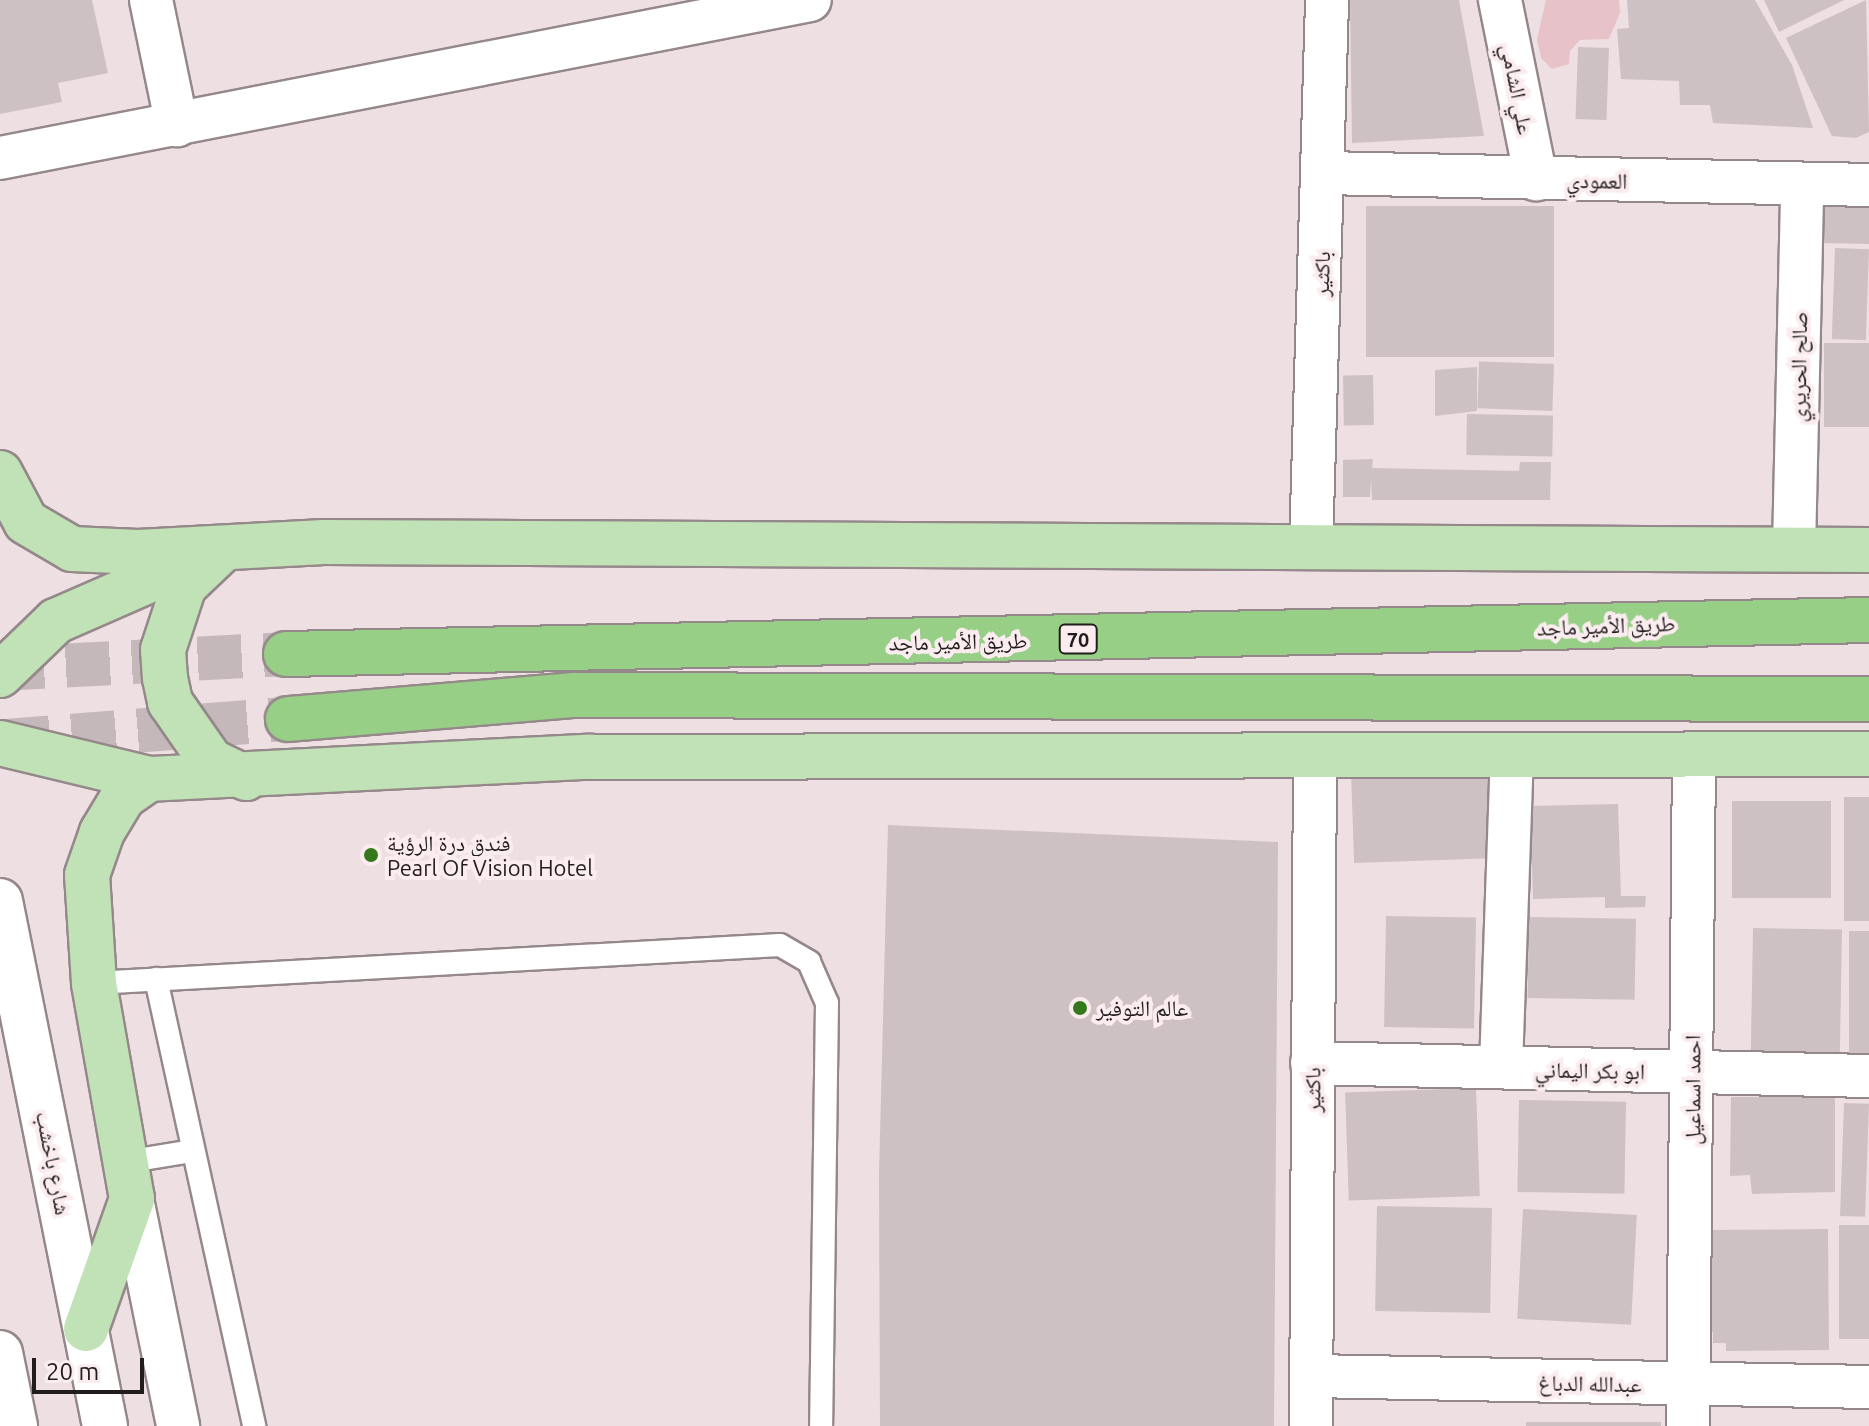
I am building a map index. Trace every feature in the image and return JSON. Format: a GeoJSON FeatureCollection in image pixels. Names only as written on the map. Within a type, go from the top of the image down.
{"type":"FeatureCollection","features":[{"type":"Feature","properties":{"kind":"highway","name":"طريق الأمير ماجد"},"geometry":{"type":"LineString","coordinates":[[286,654],[1869,620]]}},
{"type":"Feature","properties":{"kind":"highway"},"geometry":{"type":"LineString","coordinates":[[288,719],[574,695],[1869,699]]}},
{"type":"Feature","properties":{"kind":"main road"},"geometry":{"type":"LineString","coordinates":[[0,473],[26,522],[72,549],[223,549],[324,542],[1869,550]]}},
{"type":"Feature","properties":{"kind":"main road"},"geometry":{"type":"LineString","coordinates":[[0,675],[56,621],[121,588],[223,549]]}},
{"type":"Feature","properties":{"kind":"main road"},"geometry":{"type":"LineString","coordinates":[[223,549],[184,586],[163,650],[165,678],[170,702],[211,761],[246,778]]}},
{"type":"Feature","properties":{"kind":"main road"},"geometry":{"type":"LineString","coordinates":[[0,743],[149,779],[246,778],[589,757],[1869,754]]}},
{"type":"Feature","properties":{"kind":"main road"},"geometry":{"type":"LineString","coordinates":[[86,1329],[129,1180],[94,983],[87,875],[102,832],[123,797],[149,779]]}},
{"type":"Feature","properties":{"kind":"main road","name":"شارع باخشب"},"geometry":{"type":"LineString","coordinates":[[0,901],[105,1426]]}},
{"type":"Feature","properties":{"kind":"main road"},"geometry":{"type":"LineString","coordinates":[[1,1362],[15,1426]]}},
{"type":"Feature","properties":{"kind":"street"},"geometry":{"type":"LineString","coordinates":[[151,0],[177,125]]}},
{"type":"Feature","properties":{"kind":"street"},"geometry":{"type":"LineString","coordinates":[[0,158],[810,0]]}},
{"type":"Feature","properties":{"kind":"street","name":"باكثير"},"geometry":{"type":"LineString","coordinates":[[1311,547],[1327,0]]}},
{"type":"Feature","properties":{"kind":"street","name":"علي الشامي"},"geometry":{"type":"LineString","coordinates":[[1500,0],[1536,179]]}},
{"type":"Feature","properties":{"kind":"street","name":"العمودي"},"geometry":{"type":"LineString","coordinates":[[1324,173],[1869,185]]}},
{"type":"Feature","properties":{"kind":"street","name":"صالح الحريري"},"geometry":{"type":"LineString","coordinates":[[1794,549],[1802,185]]}},
{"type":"Feature","properties":{"kind":"street"},"geometry":{"type":"LineString","coordinates":[[1501,1067],[1512,754]]}},
{"type":"Feature","properties":{"kind":"street","name":"احمد اسماعيل"},"geometry":{"type":"LineString","coordinates":[[1688,1426],[1694,754]]}},
{"type":"Feature","properties":{"kind":"street","name":"باكثير"},"geometry":{"type":"LineString","coordinates":[[1311,1426],[1315,755]]}},
{"type":"Feature","properties":{"kind":"street","name":"ابو بكر اليماني"},"geometry":{"type":"LineString","coordinates":[[1312,1063],[1869,1076]]}},
{"type":"Feature","properties":{"kind":"street"},"geometry":{"type":"LineString","coordinates":[[129,1180],[178,1426]]}},
{"type":"Feature","properties":{"kind":"street","name":"عبدالله الدباغ"},"geometry":{"type":"LineString","coordinates":[[1312,1376],[1869,1387]]}},
{"type":"Feature","properties":{"kind":"lane"},"geometry":{"type":"LineString","coordinates":[[94,983],[780,945],[809,962],[827,1003],[821,1426]]}},
{"type":"Feature","properties":{"kind":"lane"},"geometry":{"type":"LineString","coordinates":[[156,979],[254,1426]]}},
{"type":"Feature","properties":{"kind":"lane"},"geometry":{"type":"LineString","coordinates":[[129,1180],[192,1151]]}},
{"type":"Feature","properties":{"kind":"shaded area"},"geometry":{"type":"Polygon","coordinates":[[[1546,0],[1619,0],[1620,13],[1609,39],[1580,40],[1570,51],[1569,64],[1552,69],[1541,58],[1537,39],[1546,0]]]}},
{"type":"Feature","properties":{"kind":"building"},"geometry":{"type":"Polygon","coordinates":[[[0,0],[92,0],[108,73],[58,83],[62,102],[0,114],[0,0]]]}},
{"type":"Feature","properties":{"kind":"building"},"geometry":{"type":"Polygon","coordinates":[[[1350,0],[1459,0],[1484,136],[1352,143],[1350,0]]]}},
{"type":"Feature","properties":{"kind":"building"},"geometry":{"type":"Polygon","coordinates":[[[1627,0],[1755,0],[1792,65],[1813,128],[1713,123],[1710,105],[1680,105],[1679,81],[1621,79],[1617,29],[1629,28],[1627,0]]]}},
{"type":"Feature","properties":{"kind":"building"},"geometry":{"type":"Polygon","coordinates":[[[1764,0],[1844,0],[1779,32],[1764,0]]]}},
{"type":"Feature","properties":{"kind":"building"},"geometry":{"type":"Polygon","coordinates":[[[1866,0],[1869,132],[1856,138],[1832,136],[1786,38],[1866,0]]]}},
{"type":"Feature","properties":{"kind":"building"},"geometry":{"type":"Polygon","coordinates":[[[1578,47],[1609,48],[1606,120],[1575,119],[1578,47]]]}},
{"type":"Feature","properties":{"kind":"building"},"geometry":{"type":"Polygon","coordinates":[[[1869,190],[1869,244],[1820,243],[1819,204],[1869,190]]]}},
{"type":"Feature","properties":{"kind":"building"},"geometry":{"type":"Polygon","coordinates":[[[1366,206],[1554,206],[1554,357],[1366,357],[1366,206]]]}},
{"type":"Feature","properties":{"kind":"building"},"geometry":{"type":"Polygon","coordinates":[[[1835,248],[1869,249],[1866,340],[1832,339],[1835,248]]]}},
{"type":"Feature","properties":{"kind":"building"},"geometry":{"type":"Polygon","coordinates":[[[1824,343],[1869,343],[1869,427],[1824,427],[1824,343]]]}},
{"type":"Feature","properties":{"kind":"building"},"geometry":{"type":"Polygon","coordinates":[[[1479,361],[1554,364],[1552,411],[1477,408],[1479,361]]]}},
{"type":"Feature","properties":{"kind":"building"},"geometry":{"type":"Polygon","coordinates":[[[1477,367],[1477,411],[1435,416],[1435,370],[1477,367]]]}},
{"type":"Feature","properties":{"kind":"building"},"geometry":{"type":"Polygon","coordinates":[[[1373,375],[1374,425],[1344,426],[1343,376],[1373,375]]]}},
{"type":"Feature","properties":{"kind":"building"},"geometry":{"type":"Polygon","coordinates":[[[1467,414],[1553,416],[1552,456],[1466,455],[1467,414]]]}},
{"type":"Feature","properties":{"kind":"building"},"geometry":{"type":"Polygon","coordinates":[[[1373,459],[1372,468],[1519,471],[1520,462],[1551,462],[1550,500],[1372,500],[1371,479],[1370,497],[1343,497],[1343,460],[1373,459]]]}},
{"type":"Feature","properties":{"kind":"building"},"geometry":{"type":"Polygon","coordinates":[[[1495,770],[1498,858],[1354,863],[1351,775],[1495,770]]]}},
{"type":"Feature","properties":{"kind":"building"},"geometry":{"type":"Polygon","coordinates":[[[1844,797],[1869,797],[1869,921],[1844,921],[1844,797]]]}},
{"type":"Feature","properties":{"kind":"building"},"geometry":{"type":"Polygon","coordinates":[[[1732,801],[1831,801],[1831,898],[1732,898],[1732,801]]]}},
{"type":"Feature","properties":{"kind":"building"},"geometry":{"type":"Polygon","coordinates":[[[1618,804],[1621,896],[1646,896],[1645,907],[1605,908],[1605,897],[1533,899],[1530,806],[1618,804]]]}},
{"type":"Feature","properties":{"kind":"building","name":"عالم التوفير"},"geometry":{"type":"Polygon","coordinates":[[[888,825],[1278,842],[1274,1426],[880,1426],[879,1174],[888,825]]]}},
{"type":"Feature","properties":{"kind":"building"},"geometry":{"type":"Polygon","coordinates":[[[1386,916],[1476,918],[1474,1029],[1384,1027],[1386,916]]]}},
{"type":"Feature","properties":{"kind":"building"},"geometry":{"type":"Polygon","coordinates":[[[1529,917],[1636,919],[1635,1000],[1528,998],[1529,917]]]}},
{"type":"Feature","properties":{"kind":"building"},"geometry":{"type":"Polygon","coordinates":[[[1753,928],[1842,930],[1840,1056],[1751,1054],[1753,928]]]}},
{"type":"Feature","properties":{"kind":"building"},"geometry":{"type":"Polygon","coordinates":[[[1849,931],[1869,931],[1869,1054],[1849,1054],[1849,931]]]}},
{"type":"Feature","properties":{"kind":"building"},"geometry":{"type":"Polygon","coordinates":[[[1476,1088],[1480,1196],[1349,1201],[1345,1093],[1476,1088]]]}},
{"type":"Feature","properties":{"kind":"building"},"geometry":{"type":"Polygon","coordinates":[[[1731,1097],[1835,1097],[1835,1192],[1752,1194],[1750,1175],[1730,1176],[1731,1097]]]}},
{"type":"Feature","properties":{"kind":"building"},"geometry":{"type":"Polygon","coordinates":[[[1519,1100],[1626,1102],[1624,1194],[1517,1192],[1519,1100]]]}},
{"type":"Feature","properties":{"kind":"building"},"geometry":{"type":"Polygon","coordinates":[[[1844,1103],[1869,1104],[1865,1217],[1840,1216],[1844,1103]]]}},
{"type":"Feature","properties":{"kind":"building"},"geometry":{"type":"Polygon","coordinates":[[[1377,1206],[1492,1208],[1490,1313],[1375,1311],[1377,1206]]]}},
{"type":"Feature","properties":{"kind":"building"},"geometry":{"type":"Polygon","coordinates":[[[1523,1209],[1637,1215],[1631,1325],[1517,1319],[1523,1209]]]}},
{"type":"Feature","properties":{"kind":"building"},"geometry":{"type":"Polygon","coordinates":[[[1839,1225],[1869,1225],[1869,1339],[1839,1339],[1839,1225]]]}},
{"type":"Feature","properties":{"kind":"building"},"geometry":{"type":"Polygon","coordinates":[[[1828,1229],[1829,1350],[1726,1351],[1726,1343],[1713,1343],[1713,1332],[1704,1332],[1703,1230],[1828,1229]]]}},
{"type":"Feature","properties":{"kind":"building"},"geometry":{"type":"Polygon","coordinates":[[[1526,1422],[1661,1422],[1661,1426],[1526,1426],[1526,1422]]]}},
{"type":"Feature","properties":{"kind":"tunnel"},"geometry":{"type":"LineString","coordinates":[[0,669],[286,654]]}},
{"type":"Feature","properties":{"kind":"tunnel"},"geometry":{"type":"LineString","coordinates":[[6,741],[288,719]]}},
{"type":"Feature","properties":{"kind":"place","name":"فندق درة الرؤية Pearl Of Vision Hotel"},"geometry":{"type":"Point","coordinates":[371,855]}},
{"type":"Feature","properties":{"kind":"place","name":"عالم التوفير"},"geometry":{"type":"Point","coordinates":[1080,1008]}}]}
